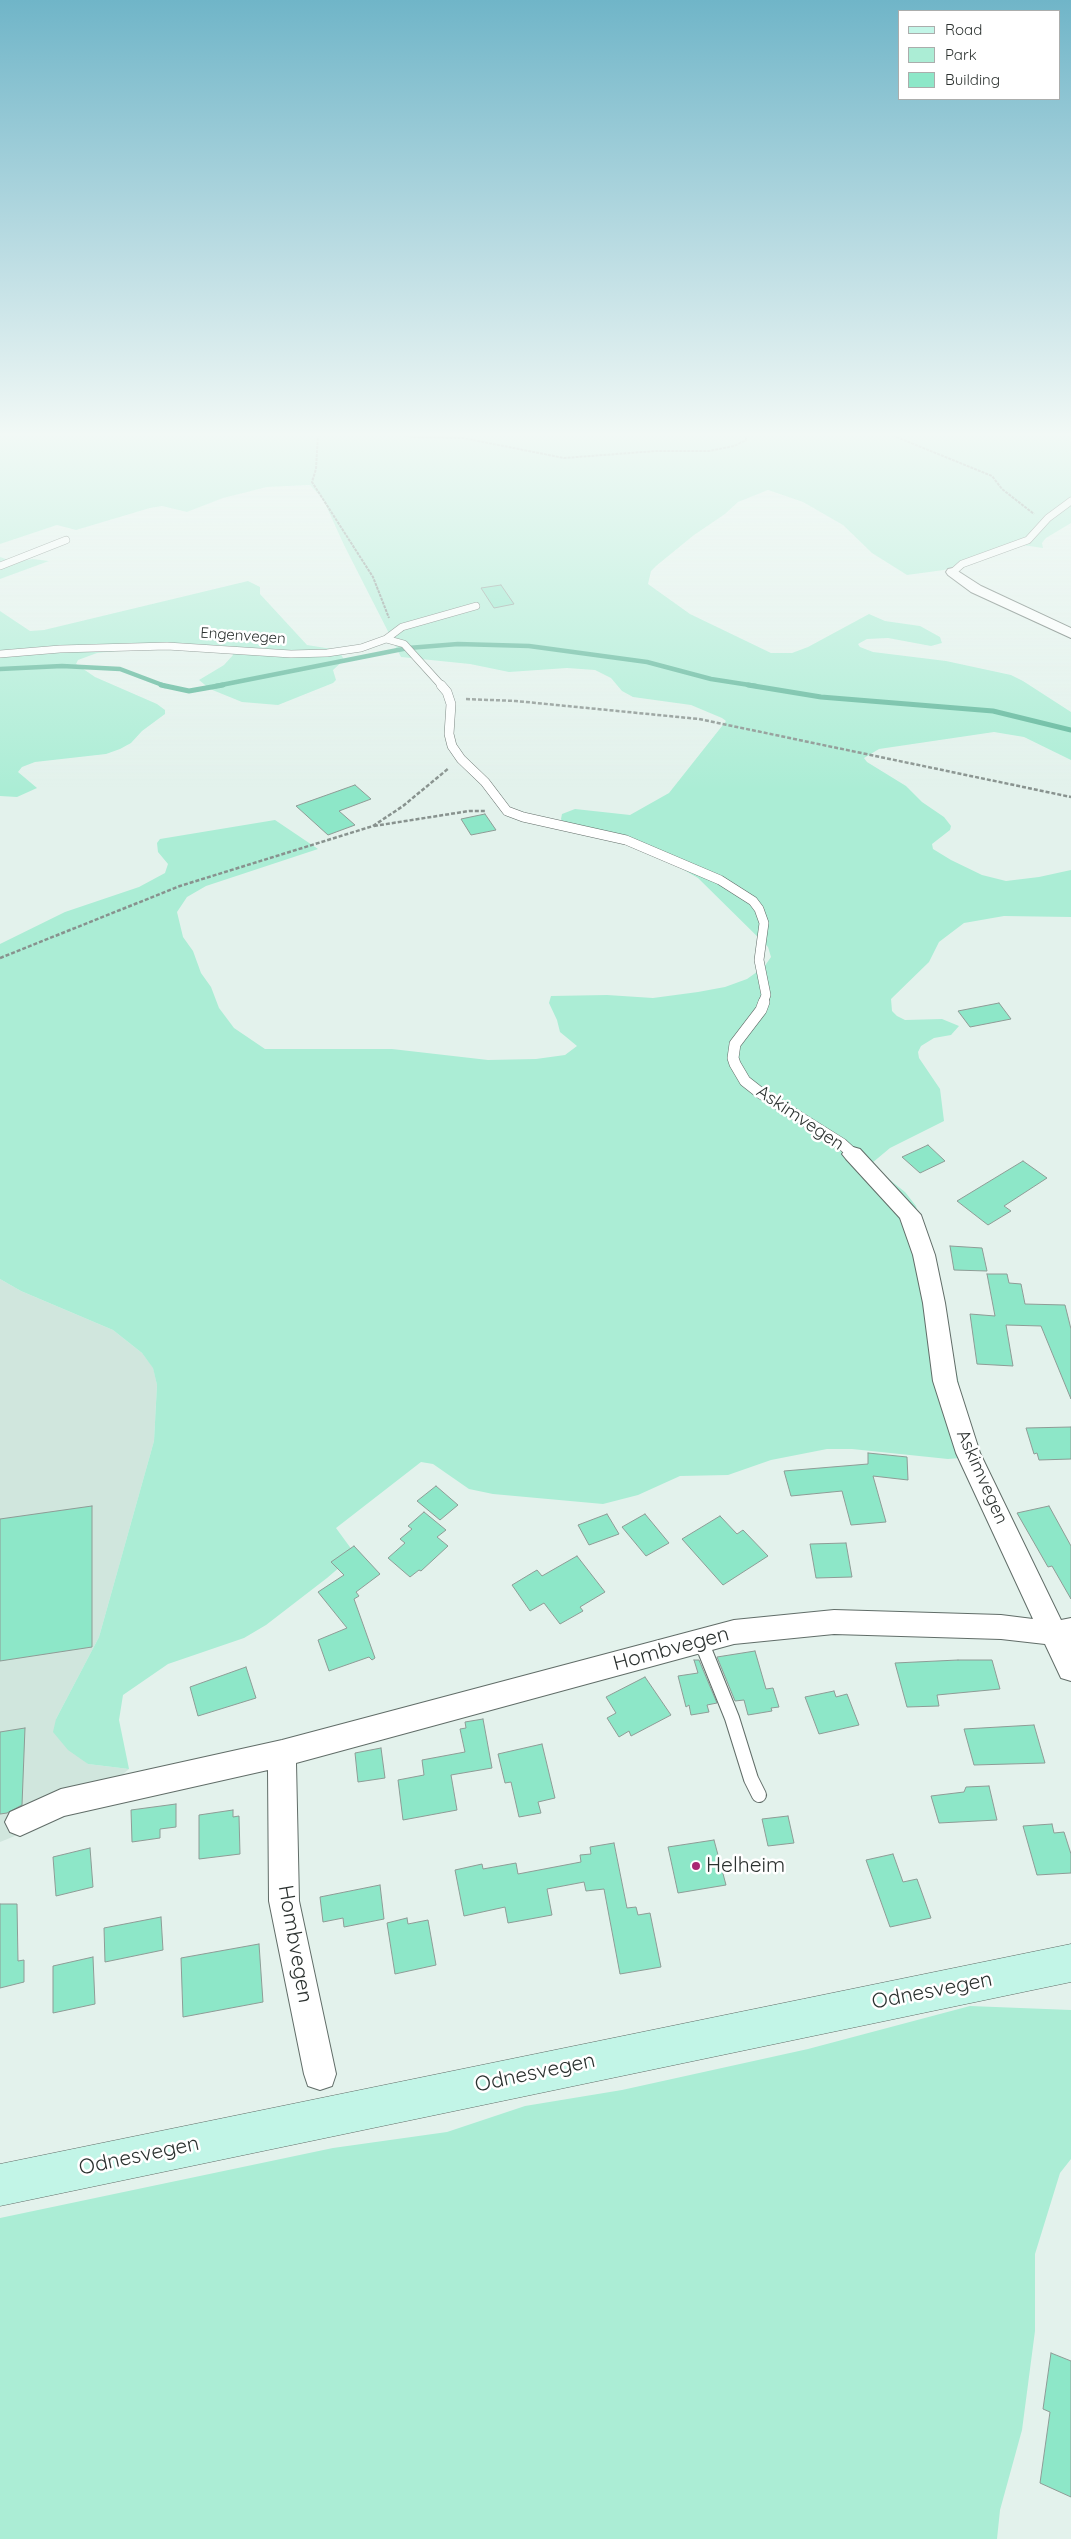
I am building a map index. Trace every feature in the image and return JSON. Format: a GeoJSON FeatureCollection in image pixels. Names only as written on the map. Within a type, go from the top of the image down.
{"type":"FeatureCollection","features":[{"type":"Feature","properties":{"kind":"main road","name":"Odnesvegen"},"geometry":{"type":"LineString","coordinates":[[0,2185],[1071,1963]]}},
{"type":"Feature","properties":{"kind":"street"},"geometry":{"type":"LineString","coordinates":[[953,572],[976,589],[1071,634]]}},
{"type":"Feature","properties":{"kind":"street","name":"Askimvegen"},"geometry":{"type":"LineString","coordinates":[[853,1154],[910,1215],[924,1255],[934,1303],[945,1381],[968,1453],[1062,1632],[1071,1669]]}},
{"type":"Feature","properties":{"kind":"street","name":"Hombvegen"},"geometry":{"type":"LineString","coordinates":[[20,1822],[61,1803],[282,1753],[734,1632],[828,1622],[1002,1627],[1062,1632]]}},
{"type":"Feature","properties":{"kind":"street","name":"Hombvegen"},"geometry":{"type":"LineString","coordinates":[[282,1753],[284,1901],[320,2074]]}},
{"type":"Feature","properties":{"kind":"lane"},"geometry":{"type":"LineString","coordinates":[[0,566],[34,552]]}},
{"type":"Feature","properties":{"kind":"lane"},"geometry":{"type":"LineString","coordinates":[[953,572],[962,564],[998,552]]}},
{"type":"Feature","properties":{"kind":"lane","name":"Engenvegen"},"geometry":{"type":"LineString","coordinates":[[0,654],[60,649],[167,646],[291,654],[327,653],[361,648],[386,639],[402,627],[476,606]]}},
{"type":"Feature","properties":{"kind":"lane"},"geometry":{"type":"LineString","coordinates":[[386,639],[404,644],[450,698],[450,740],[461,758],[485,782],[507,811]]}},
{"type":"Feature","properties":{"kind":"lane","name":"Askimvegen"},"geometry":{"type":"LineString","coordinates":[[507,811],[523,817],[626,840],[720,880],[754,901],[764,923],[759,960],[766,995],[761,1010],[735,1044],[733,1058],[735,1064],[745,1081],[758,1092],[842,1144],[853,1154]]}},
{"type":"Feature","properties":{"kind":"lane"},"geometry":{"type":"LineString","coordinates":[[701,1641],[732,1718],[751,1778],[759,1795]]}},
{"type":"Feature","properties":{"kind":"path"},"geometry":{"type":"LineString","coordinates":[[357,552],[373,577],[395,632]]}},
{"type":"Feature","properties":{"kind":"path"},"geometry":{"type":"LineString","coordinates":[[450,698],[516,701],[699,719],[1071,797]]}},
{"type":"Feature","properties":{"kind":"path"},"geometry":{"type":"LineString","coordinates":[[373,826],[403,806],[461,758]]}},
{"type":"Feature","properties":{"kind":"path"},"geometry":{"type":"LineString","coordinates":[[0,958],[180,886],[373,826],[469,811],[507,811]]}},
{"type":"Feature","properties":{"kind":"shaded area"},"geometry":{"type":"Polygon","coordinates":[[[0,1279],[21,1291],[113,1330],[142,1353],[153,1367],[157,1385],[154,1441],[99,1637],[56,1719],[88,1764],[129,1769],[96,1798],[57,1819],[0,1842],[0,1279]]]}},
{"type":"Feature","properties":{"kind":"green space"},"geometry":{"type":"Polygon","coordinates":[[[348,552],[673,552],[651,571],[648,584],[690,614],[771,653],[792,653],[808,647],[869,614],[885,621],[920,626],[940,637],[942,643],[931,646],[888,638],[867,639],[858,644],[860,647],[873,652],[946,661],[1011,675],[1071,712],[1071,760],[1024,737],[994,732],[879,749],[864,758],[867,762],[906,786],[922,802],[944,817],[951,826],[950,830],[932,844],[933,849],[951,860],[982,875],[1006,881],[1039,877],[1071,870],[1071,917],[1004,916],[964,923],[939,942],[929,962],[891,999],[892,1011],[905,1020],[942,1019],[959,1026],[951,1035],[934,1038],[921,1046],[918,1052],[919,1058],[940,1089],[944,1121],[890,1148],[872,1163],[876,1169],[905,1192],[916,1206],[925,1243],[937,1275],[967,1424],[960,1458],[948,1459],[852,1449],[827,1449],[771,1460],[728,1475],[680,1476],[638,1495],[603,1504],[493,1494],[469,1489],[433,1464],[421,1462],[336,1528],[355,1554],[327,1578],[266,1625],[244,1638],[168,1664],[123,1695],[119,1720],[129,1769],[88,1764],[68,1750],[53,1732],[56,1719],[99,1637],[154,1441],[157,1385],[153,1368],[142,1353],[113,1330],[21,1291],[0,1279],[0,944],[65,912],[139,887],[165,873],[168,864],[158,852],[157,843],[160,839],[275,820],[318,849],[206,886],[187,897],[177,912],[183,937],[193,951],[201,973],[211,987],[219,1008],[234,1028],[265,1049],[392,1049],[488,1060],[536,1059],[565,1055],[577,1046],[560,1032],[549,1003],[551,996],[607,995],[653,998],[698,992],[725,987],[747,979],[764,967],[771,957],[768,947],[698,878],[655,853],[563,823],[561,819],[562,814],[575,809],[630,815],[669,793],[726,721],[691,705],[633,697],[622,691],[611,678],[595,670],[567,668],[509,672],[470,664],[401,657],[348,552]]]}},
{"type":"Feature","properties":{"kind":"green space"},"geometry":{"type":"Polygon","coordinates":[[[999,552],[944,570],[907,575],[872,553],[999,552]]]}},
{"type":"Feature","properties":{"kind":"green space"},"geometry":{"type":"Polygon","coordinates":[[[0,557],[14,562],[33,559],[49,561],[0,579],[0,557]]]}},
{"type":"Feature","properties":{"kind":"green space"},"geometry":{"type":"Polygon","coordinates":[[[248,581],[260,587],[260,594],[307,645],[332,649],[341,654],[344,660],[333,670],[336,680],[333,683],[278,705],[242,702],[210,689],[199,680],[224,665],[233,655],[232,652],[226,650],[134,649],[97,653],[78,660],[76,664],[95,677],[157,704],[165,710],[165,714],[142,731],[131,743],[120,749],[106,754],[35,762],[22,767],[18,772],[37,788],[17,797],[0,796],[0,611],[30,631],[44,630],[248,581]]]}},
{"type":"Feature","properties":{"kind":"green space"},"geometry":{"type":"Polygon","coordinates":[[[970,2006],[1071,2010],[1071,2159],[1060,2173],[1035,2254],[1035,2331],[1022,2430],[1000,2510],[997,2539],[0,2539],[0,2218],[333,2148],[447,2132],[525,2106],[622,2090],[808,2049],[970,2006]]]}},
{"type":"Feature","properties":{"kind":"building"},"geometry":{"type":"Polygon","coordinates":[[[501,585],[514,604],[494,608],[481,588],[501,585]]]}},
{"type":"Feature","properties":{"kind":"building"},"geometry":{"type":"Polygon","coordinates":[[[355,785],[371,799],[339,811],[355,825],[328,835],[296,806],[355,785]]]}},
{"type":"Feature","properties":{"kind":"building"},"geometry":{"type":"Polygon","coordinates":[[[485,814],[496,830],[471,835],[461,819],[485,814]]]}},
{"type":"Feature","properties":{"kind":"building"},"geometry":{"type":"Polygon","coordinates":[[[999,1003],[1011,1019],[970,1027],[958,1011],[999,1003]]]}},
{"type":"Feature","properties":{"kind":"building"},"geometry":{"type":"Polygon","coordinates":[[[928,1145],[945,1161],[920,1173],[902,1157],[928,1145]]]}},
{"type":"Feature","properties":{"kind":"building"},"geometry":{"type":"Polygon","coordinates":[[[1023,1161],[1047,1178],[1004,1206],[1011,1211],[988,1225],[957,1201],[1023,1161]]]}},
{"type":"Feature","properties":{"kind":"building"},"geometry":{"type":"Polygon","coordinates":[[[950,1246],[982,1248],[987,1271],[954,1270],[950,1246]]]}},
{"type":"Feature","properties":{"kind":"building"},"geometry":{"type":"Polygon","coordinates":[[[987,1274],[1007,1274],[1009,1283],[1021,1284],[1025,1304],[1065,1305],[1071,1329],[1071,1399],[1041,1326],[1006,1325],[1013,1366],[977,1364],[970,1314],[995,1316],[987,1274]]]}},
{"type":"Feature","properties":{"kind":"building"},"geometry":{"type":"Polygon","coordinates":[[[1071,1427],[1071,1459],[1039,1460],[1037,1453],[1034,1454],[1026,1428],[1071,1427]]]}},
{"type":"Feature","properties":{"kind":"building"},"geometry":{"type":"Polygon","coordinates":[[[868,1453],[907,1457],[908,1480],[873,1476],[886,1522],[851,1525],[842,1491],[791,1496],[784,1471],[868,1464],[868,1453]]]}},
{"type":"Feature","properties":{"kind":"building"},"geometry":{"type":"Polygon","coordinates":[[[436,1486],[458,1505],[440,1520],[417,1501],[436,1486]]]}},
{"type":"Feature","properties":{"kind":"building"},"geometry":{"type":"Polygon","coordinates":[[[92,1506],[92,1647],[0,1661],[0,1519],[92,1506]]]}},
{"type":"Feature","properties":{"kind":"building"},"geometry":{"type":"Polygon","coordinates":[[[1049,1506],[1071,1546],[1071,1599],[1052,1566],[1048,1567],[1017,1513],[1049,1506]]]}},
{"type":"Feature","properties":{"kind":"building"},"geometry":{"type":"Polygon","coordinates":[[[424,1512],[446,1530],[437,1537],[448,1546],[421,1571],[419,1570],[410,1577],[388,1558],[405,1543],[400,1539],[412,1529],[408,1526],[424,1512]]]}},
{"type":"Feature","properties":{"kind":"building"},"geometry":{"type":"Polygon","coordinates":[[[607,1514],[619,1534],[589,1545],[578,1525],[607,1514]]]}},
{"type":"Feature","properties":{"kind":"building"},"geometry":{"type":"Polygon","coordinates":[[[645,1514],[669,1543],[646,1556],[622,1527],[645,1514]]]}},
{"type":"Feature","properties":{"kind":"building"},"geometry":{"type":"Polygon","coordinates":[[[720,1516],[737,1534],[743,1530],[768,1556],[723,1585],[682,1539],[720,1516]]]}},
{"type":"Feature","properties":{"kind":"building"},"geometry":{"type":"Polygon","coordinates":[[[846,1543],[852,1577],[816,1578],[810,1544],[846,1543]]]}},
{"type":"Feature","properties":{"kind":"building"},"geometry":{"type":"Polygon","coordinates":[[[354,1546],[380,1574],[356,1592],[359,1596],[354,1599],[375,1658],[372,1660],[369,1657],[329,1671],[318,1640],[347,1628],[318,1592],[344,1575],[331,1562],[354,1546]]]}},
{"type":"Feature","properties":{"kind":"building"},"geometry":{"type":"Polygon","coordinates":[[[577,1556],[605,1592],[580,1607],[583,1611],[560,1624],[544,1603],[530,1611],[512,1585],[537,1570],[542,1576],[577,1556]]]}},
{"type":"Feature","properties":{"kind":"building"},"geometry":{"type":"Polygon","coordinates":[[[755,1651],[766,1689],[773,1688],[779,1707],[771,1708],[772,1711],[748,1715],[744,1700],[735,1701],[717,1657],[755,1651]]]}},
{"type":"Feature","properties":{"kind":"building"},"geometry":{"type":"Polygon","coordinates":[[[694,1660],[699,1660],[717,1703],[707,1705],[709,1712],[691,1715],[689,1705],[686,1707],[678,1676],[698,1673],[694,1660]]]}},
{"type":"Feature","properties":{"kind":"building"},"geometry":{"type":"Polygon","coordinates":[[[992,1660],[1000,1689],[937,1695],[939,1706],[907,1707],[895,1663],[992,1660]]]}},
{"type":"Feature","properties":{"kind":"building"},"geometry":{"type":"Polygon","coordinates":[[[246,1667],[256,1698],[198,1716],[190,1687],[246,1667]]]}},
{"type":"Feature","properties":{"kind":"building"},"geometry":{"type":"Polygon","coordinates":[[[645,1677],[671,1715],[631,1736],[629,1731],[619,1737],[607,1718],[616,1713],[606,1697],[645,1677]]]}},
{"type":"Feature","properties":{"kind":"building"},"geometry":{"type":"Polygon","coordinates":[[[834,1691],[836,1697],[847,1694],[859,1725],[819,1734],[805,1697],[834,1691]]]}},
{"type":"Feature","properties":{"kind":"building"},"geometry":{"type":"Polygon","coordinates":[[[483,1719],[492,1768],[451,1775],[457,1810],[403,1820],[398,1780],[424,1775],[422,1760],[465,1752],[460,1729],[466,1728],[465,1722],[483,1719]]]}},
{"type":"Feature","properties":{"kind":"building"},"geometry":{"type":"Polygon","coordinates":[[[1034,1725],[1045,1763],[974,1765],[964,1729],[1034,1725]]]}},
{"type":"Feature","properties":{"kind":"building"},"geometry":{"type":"Polygon","coordinates":[[[25,1728],[22,1805],[7,1813],[0,1814],[0,1732],[25,1728]]]}},
{"type":"Feature","properties":{"kind":"building"},"geometry":{"type":"Polygon","coordinates":[[[542,1744],[555,1798],[538,1802],[541,1813],[519,1817],[511,1782],[505,1783],[498,1754],[542,1744]]]}},
{"type":"Feature","properties":{"kind":"building"},"geometry":{"type":"Polygon","coordinates":[[[381,1748],[385,1778],[358,1782],[355,1753],[381,1748]]]}},
{"type":"Feature","properties":{"kind":"building"},"geometry":{"type":"Polygon","coordinates":[[[989,1786],[997,1820],[939,1823],[931,1796],[964,1792],[966,1787],[989,1786]]]}},
{"type":"Feature","properties":{"kind":"building"},"geometry":{"type":"Polygon","coordinates":[[[176,1804],[176,1827],[160,1829],[160,1838],[132,1842],[131,1810],[176,1804]]]}},
{"type":"Feature","properties":{"kind":"building"},"geometry":{"type":"Polygon","coordinates":[[[233,1810],[233,1817],[239,1816],[240,1854],[199,1859],[199,1815],[233,1810]]]}},
{"type":"Feature","properties":{"kind":"building"},"geometry":{"type":"Polygon","coordinates":[[[788,1816],[794,1843],[768,1846],[762,1819],[788,1816]]]}},
{"type":"Feature","properties":{"kind":"building"},"geometry":{"type":"Polygon","coordinates":[[[1052,1824],[1054,1833],[1064,1832],[1071,1854],[1071,1873],[1037,1875],[1023,1826],[1052,1824]]]}},
{"type":"Feature","properties":{"kind":"building","name":"Helheim"},"geometry":{"type":"Polygon","coordinates":[[[714,1840],[726,1885],[678,1893],[668,1847],[714,1840]]]}},
{"type":"Feature","properties":{"kind":"building"},"geometry":{"type":"Polygon","coordinates":[[[614,1843],[627,1908],[636,1907],[638,1915],[650,1913],[661,1967],[620,1974],[604,1889],[586,1891],[584,1882],[547,1889],[552,1915],[508,1923],[505,1907],[464,1916],[455,1870],[482,1864],[483,1869],[516,1863],[518,1874],[581,1862],[580,1855],[591,1854],[590,1847],[614,1843]]]}},
{"type":"Feature","properties":{"kind":"building"},"geometry":{"type":"Polygon","coordinates":[[[90,1848],[93,1887],[56,1896],[53,1857],[90,1848]]]}},
{"type":"Feature","properties":{"kind":"building"},"geometry":{"type":"Polygon","coordinates":[[[893,1854],[903,1882],[917,1879],[931,1918],[890,1927],[866,1860],[893,1854]]]}},
{"type":"Feature","properties":{"kind":"building"},"geometry":{"type":"Polygon","coordinates":[[[380,1885],[384,1919],[344,1927],[343,1918],[323,1922],[320,1897],[380,1885]]]}},
{"type":"Feature","properties":{"kind":"building"},"geometry":{"type":"Polygon","coordinates":[[[0,1904],[17,1904],[18,1961],[24,1960],[24,1982],[0,1988],[0,1904]]]}},
{"type":"Feature","properties":{"kind":"building"},"geometry":{"type":"Polygon","coordinates":[[[161,1917],[163,1950],[105,1962],[104,1928],[161,1917]]]}},
{"type":"Feature","properties":{"kind":"building"},"geometry":{"type":"Polygon","coordinates":[[[407,1918],[408,1924],[428,1920],[436,1965],[395,1974],[387,1923],[407,1918]]]}},
{"type":"Feature","properties":{"kind":"building"},"geometry":{"type":"Polygon","coordinates":[[[259,1944],[263,2002],[183,2017],[181,1958],[259,1944]]]}},
{"type":"Feature","properties":{"kind":"building"},"geometry":{"type":"Polygon","coordinates":[[[93,1957],[95,2004],[53,2013],[53,1966],[93,1957]]]}},
{"type":"Feature","properties":{"kind":"building"},"geometry":{"type":"Polygon","coordinates":[[[1051,2353],[1071,2361],[1071,2497],[1040,2483],[1050,2412],[1043,2409],[1051,2353]]]}},
{"type":"Feature","properties":{"kind":"waterway"},"geometry":{"type":"LineString","coordinates":[[216,686],[408,648],[458,644],[529,646],[647,662],[711,679],[756,686]]}},
{"type":"Feature","properties":{"kind":"waterway"},"geometry":{"type":"LineString","coordinates":[[0,669],[62,666],[120,669],[164,686]]}},
{"type":"Feature","properties":{"kind":"waterway"},"geometry":{"type":"LineString","coordinates":[[164,686],[189,691],[223,685]]}},
{"type":"Feature","properties":{"kind":"waterway"},"geometry":{"type":"LineString","coordinates":[[748,685],[821,697],[993,711],[1071,730]]}},
{"type":"Feature","properties":{"kind":"place","name":"Helheim"},"geometry":{"type":"Point","coordinates":[696,1866]}}]}
